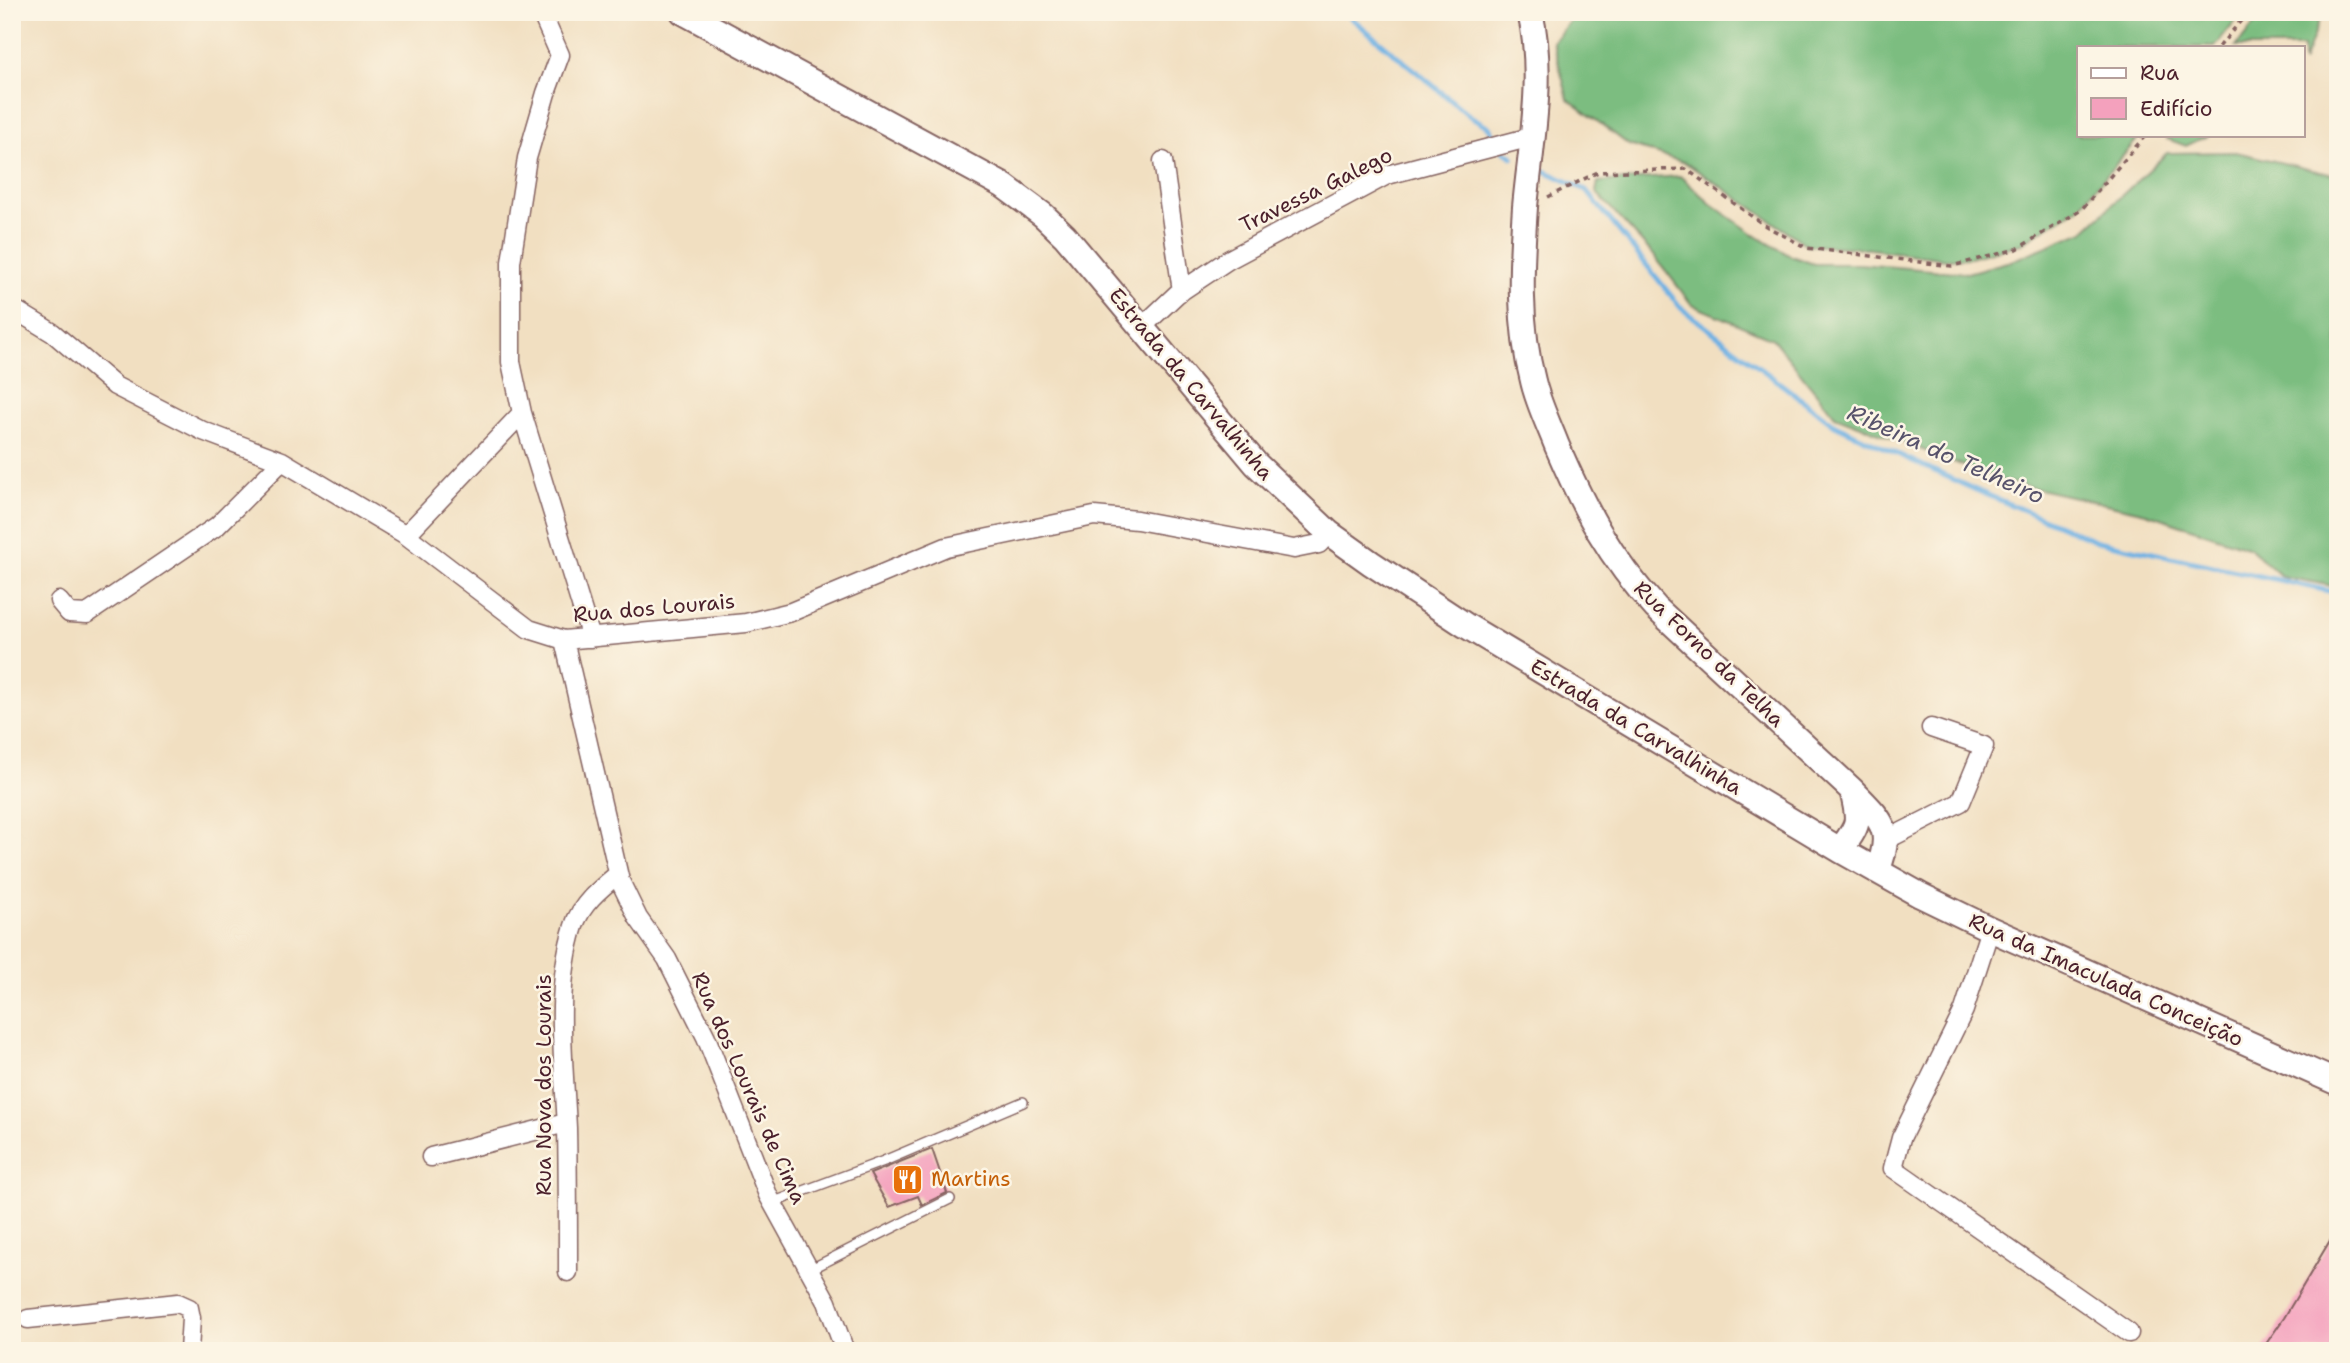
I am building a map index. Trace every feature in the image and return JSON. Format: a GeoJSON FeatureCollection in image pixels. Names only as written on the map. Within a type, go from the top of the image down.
{"type":"FeatureCollection","features":[{"type":"Feature","properties":{"kind":"main road","name":"Estrada da Carvalhinha"},"geometry":{"type":"LineString","coordinates":[[683,12],[1004,186],[1023,199],[1065,236],[1234,439],[1283,491],[1329,533],[1465,625],[1877,871]]}},
{"type":"Feature","properties":{"kind":"main road","name":"Rua Forno da Telha"},"geometry":{"type":"LineString","coordinates":[[1530,12],[1538,76],[1521,262],[1522,300],[1533,381],[1569,473],[1611,554],[1656,608],[1852,790],[1877,818],[1886,836]]}},
{"type":"Feature","properties":{"kind":"main road"},"geometry":{"type":"LineString","coordinates":[[1852,790],[1857,815],[1856,830]]}},
{"type":"Feature","properties":{"kind":"main road"},"geometry":{"type":"LineString","coordinates":[[1840,850],[1856,830],[1867,825],[1874,826],[1886,836],[1887,847],[1877,871]]}},
{"type":"Feature","properties":{"kind":"main road","name":"Rua da Imaculada Conceição"},"geometry":{"type":"LineString","coordinates":[[1877,871],[1990,929],[2338,1083]]}},
{"type":"Feature","properties":{"kind":"street"},"geometry":{"type":"LineString","coordinates":[[541,12],[560,55],[527,158],[511,262],[511,362],[522,413],[591,638]]}},
{"type":"Feature","properties":{"kind":"street","name":"Travessa Galego"},"geometry":{"type":"LineString","coordinates":[[1142,327],[1182,291],[1228,260],[1387,175],[1531,137]]}},
{"type":"Feature","properties":{"kind":"street"},"geometry":{"type":"LineString","coordinates":[[1163,161],[1182,291]]}},
{"type":"Feature","properties":{"kind":"street","name":"Rua dos Lourais"},"geometry":{"type":"LineString","coordinates":[[12,309],[53,333],[115,386],[203,431],[282,461],[405,535],[529,629],[564,640],[746,623],[792,611],[946,547],[1094,516],[1138,520],[1294,549],[1320,544],[1329,533]]}},
{"type":"Feature","properties":{"kind":"street"},"geometry":{"type":"LineString","coordinates":[[405,535],[522,413]]}},
{"type":"Feature","properties":{"kind":"street"},"geometry":{"type":"LineString","coordinates":[[59,601],[69,613],[87,614],[216,526],[282,461]]}},
{"type":"Feature","properties":{"kind":"street","name":"Rua dos Lourais de Cima"},"geometry":{"type":"LineString","coordinates":[[564,640],[618,874],[638,918],[667,959],[706,1037],[768,1195],[827,1302],[845,1351]]}},
{"type":"Feature","properties":{"kind":"street"},"geometry":{"type":"LineString","coordinates":[[1886,836],[1961,802],[1984,746],[1931,727]]}},
{"type":"Feature","properties":{"kind":"street","name":"Rua Nova dos Lourais"},"geometry":{"type":"LineString","coordinates":[[568,1272],[566,1123],[562,1059],[565,972],[574,924],[594,894],[618,874]]}},
{"type":"Feature","properties":{"kind":"street"},"geometry":{"type":"LineString","coordinates":[[1990,929],[1964,1010],[1901,1138],[1893,1168],[2129,1333]]}},
{"type":"Feature","properties":{"kind":"street"},"geometry":{"type":"LineString","coordinates":[[431,1157],[566,1123]]}},
{"type":"Feature","properties":{"kind":"street"},"geometry":{"type":"LineString","coordinates":[[28,1319],[178,1303],[189,1308],[189,1351]]}},
{"type":"Feature","properties":{"kind":"lane"},"geometry":{"type":"LineString","coordinates":[[774,1202],[884,1161],[1023,1102]]}},
{"type":"Feature","properties":{"kind":"lane"},"geometry":{"type":"LineString","coordinates":[[809,1270],[950,1199]]}},
{"type":"Feature","properties":{"kind":"path"},"geometry":{"type":"LineString","coordinates":[[2220,46],[2248,12]]}},
{"type":"Feature","properties":{"kind":"path"},"geometry":{"type":"LineString","coordinates":[[1525,209],[1598,172],[1686,169],[1764,225],[1807,248],[1952,265],[2017,249],[2081,210],[2145,136]]}},
{"type":"Feature","properties":{"kind":"green space"},"geometry":{"type":"Polygon","coordinates":[[[1577,12],[2243,12],[2216,46],[2077,46],[2077,136],[2140,136],[2078,208],[2020,244],[1970,258],[1946,259],[1863,248],[1807,245],[1686,163],[1629,145],[1568,99],[1553,42],[1577,12]]]}},
{"type":"Feature","properties":{"kind":"green space"},"geometry":{"type":"Polygon","coordinates":[[[2264,12],[2316,12],[2320,18],[2304,60],[2304,46],[2237,46],[2264,12]]]}},
{"type":"Feature","properties":{"kind":"green space"},"geometry":{"type":"Polygon","coordinates":[[[2168,136],[2207,136],[2186,146],[2167,139],[2168,136]]]}},
{"type":"Feature","properties":{"kind":"green space"},"geometry":{"type":"Polygon","coordinates":[[[2236,152],[2338,176],[2338,587],[2281,576],[2250,548],[2146,513],[2003,481],[1835,416],[1773,339],[1692,305],[1652,253],[1596,192],[1598,182],[1680,176],[1711,204],[1758,237],[1791,256],[1814,264],[1859,264],[1967,273],[2011,261],[2084,231],[2167,153],[2236,152]]]}},
{"type":"Feature","properties":{"kind":"building","name":"Martins"},"geometry":{"type":"Polygon","coordinates":[[[932,1149],[947,1193],[922,1205],[918,1196],[889,1207],[870,1174],[932,1149]]]}},
{"type":"Feature","properties":{"kind":"building"},"geometry":{"type":"Polygon","coordinates":[[[2338,1227],[2338,1351],[2261,1351],[2284,1318],[2338,1227]]]}},
{"type":"Feature","properties":{"kind":"waterway","name":"Ribeira do Telheiro"},"geometry":{"type":"LineString","coordinates":[[1344,12],[1470,116],[1489,127],[1494,136]]}},
{"type":"Feature","properties":{"kind":"waterway","name":"Ribeira do Telheiro"},"geometry":{"type":"LineString","coordinates":[[1503,151],[1513,157]]}},
{"type":"Feature","properties":{"kind":"waterway","name":"Ribeira do Telheiro"},"geometry":{"type":"LineString","coordinates":[[1545,171],[1586,190],[1681,308],[1835,425],[1971,488],[2097,541],[2338,593]]}},
{"type":"Feature","properties":{"kind":"place","name":"Martins"},"geometry":{"type":"Point","coordinates":[908,1179]}}]}
